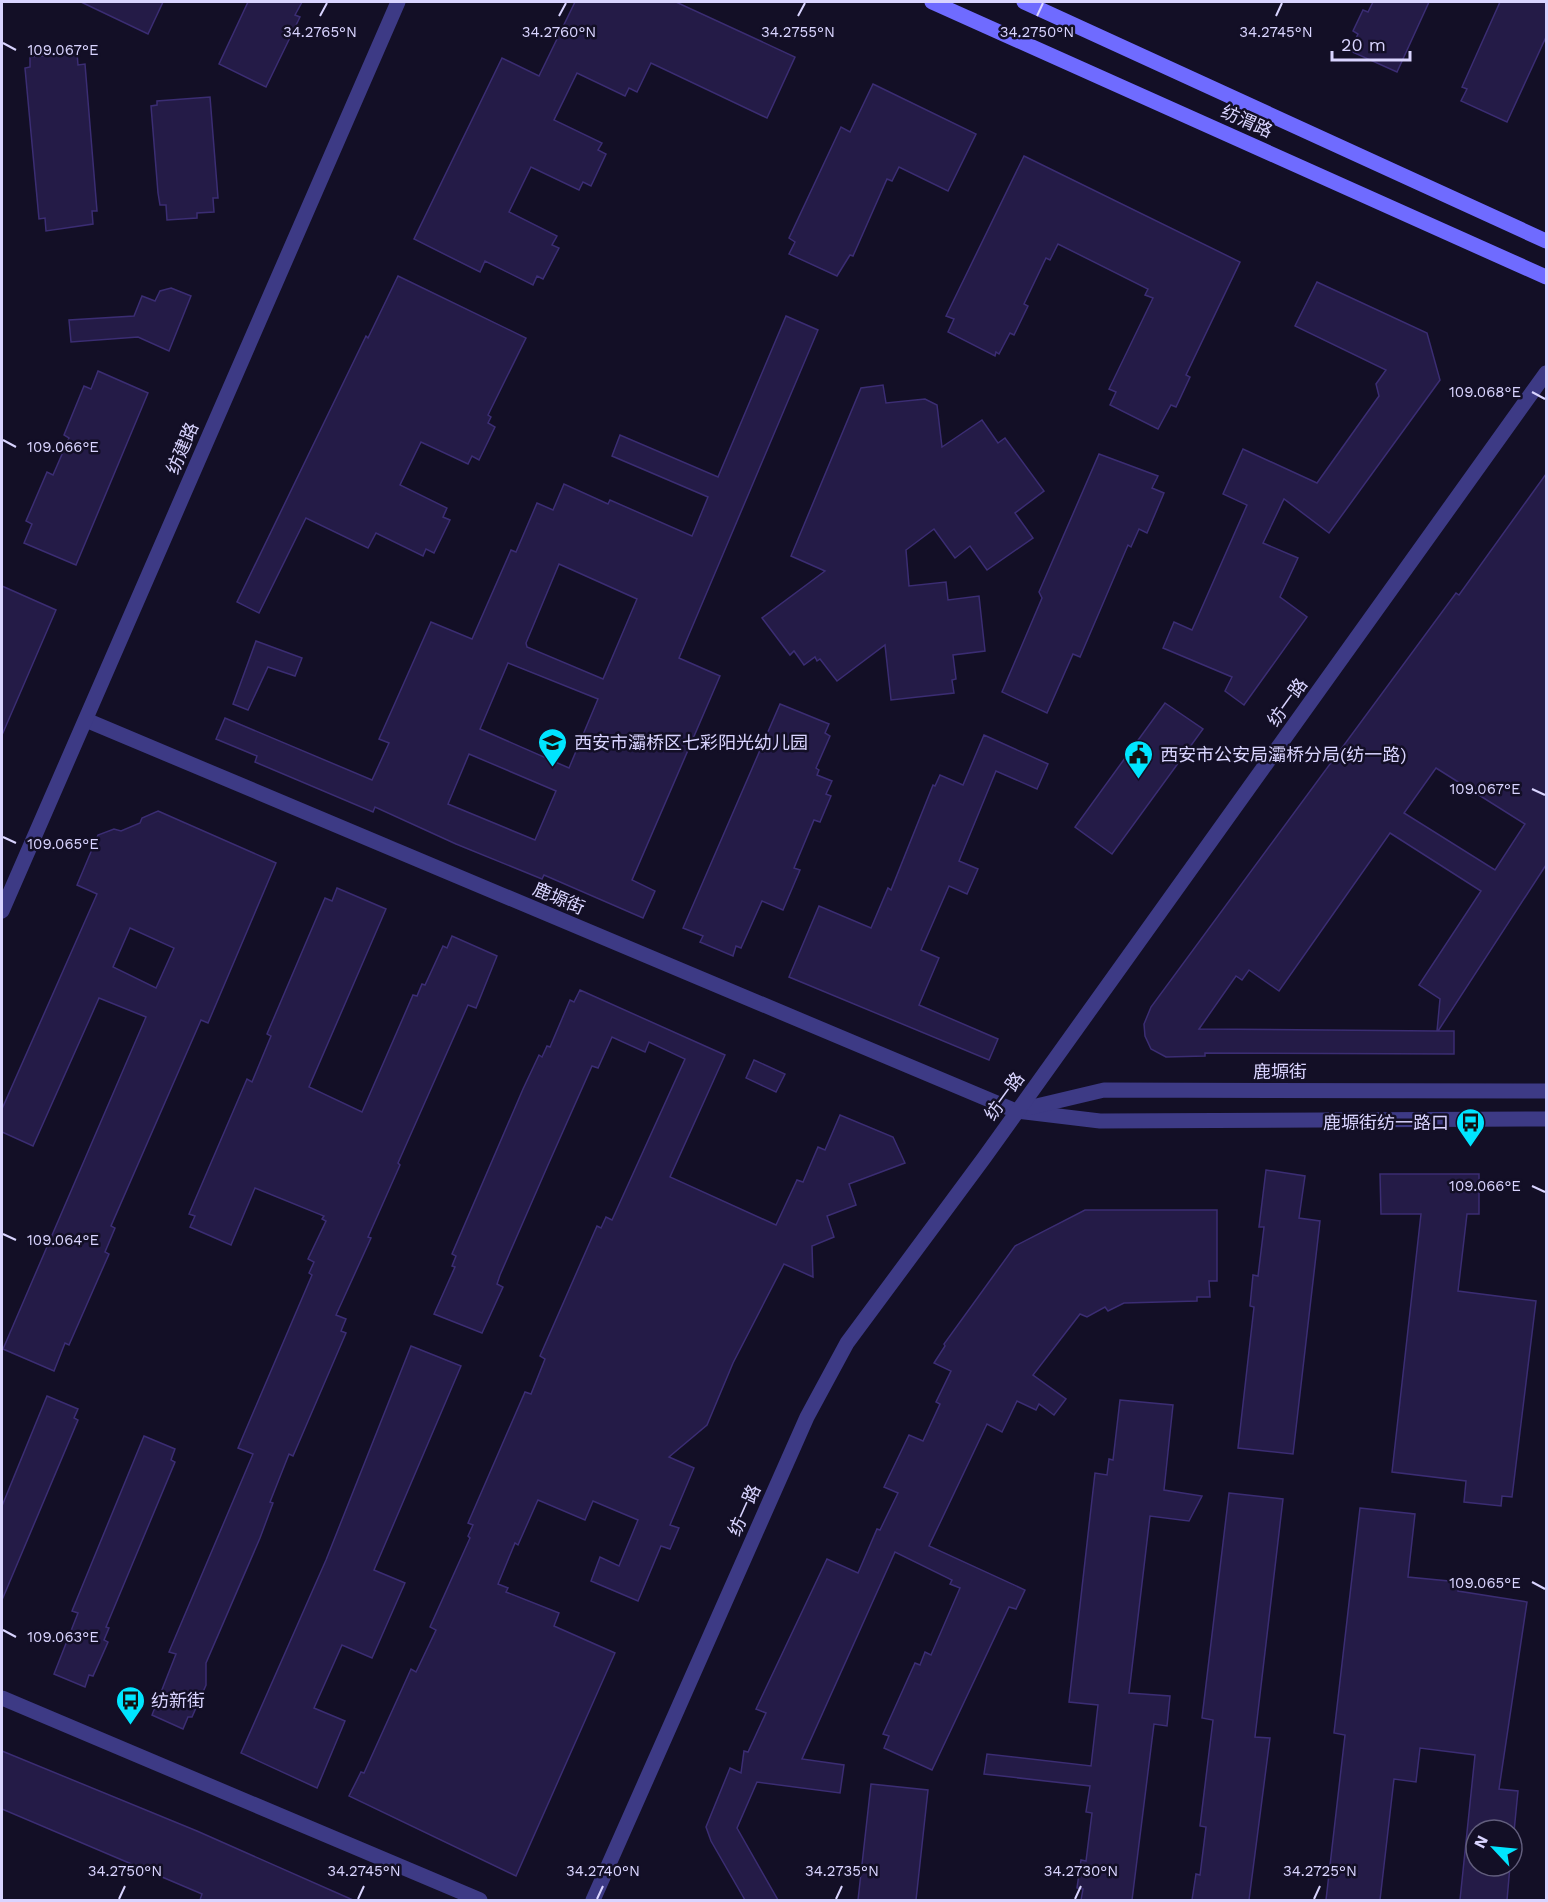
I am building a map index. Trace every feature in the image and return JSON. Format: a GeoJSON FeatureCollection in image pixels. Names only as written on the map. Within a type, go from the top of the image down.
{"type":"FeatureCollection","features":[{"type":"Feature","properties":{"kind":"main road","name":"纺渭路"},"geometry":{"type":"LineString","coordinates":[[933,2],[1546,277]]}},
{"type":"Feature","properties":{"kind":"main road","name":"纺渭路"},"geometry":{"type":"LineString","coordinates":[[1024,2],[1546,241]]}},
{"type":"Feature","properties":{"kind":"street","name":"纺建路"},"geometry":{"type":"LineString","coordinates":[[2,911],[398,2]]}},
{"type":"Feature","properties":{"kind":"street","name":"纺一路"},"geometry":{"type":"LineString","coordinates":[[593,1900],[826,1377],[848,1343],[1546,373]]}},
{"type":"Feature","properties":{"kind":"street","name":"鹿塬街"},"geometry":{"type":"LineString","coordinates":[[86,720],[1016,1111],[1100,1121],[1546,1119]]}},
{"type":"Feature","properties":{"kind":"street","name":"鹿塬街"},"geometry":{"type":"LineString","coordinates":[[1016,1111],[1104,1090],[1546,1091]]}},
{"type":"Feature","properties":{"kind":"street"},"geometry":{"type":"LineString","coordinates":[[2,1698],[480,1900]]}},
{"type":"Feature","properties":{"kind":"building"},"geometry":{"type":"Polygon","coordinates":[[[81,2],[163,2],[148,34],[81,2]]]}},
{"type":"Feature","properties":{"kind":"building"},"geometry":{"type":"Polygon","coordinates":[[[248,2],[302,2],[295,15],[300,17],[266,87],[219,64],[248,2]]]}},
{"type":"Feature","properties":{"kind":"building"},"geometry":{"type":"Polygon","coordinates":[[[575,2],[676,2],[795,57],[767,118],[651,63],[637,92],[629,88],[625,96],[577,73],[554,120],[602,143],[598,150],[606,154],[591,186],[583,182],[579,190],[531,167],[509,212],[557,236],[552,245],[559,248],[543,279],[537,276],[533,285],[485,261],[480,272],[414,239],[502,58],[539,76],[575,2]]]}},
{"type":"Feature","properties":{"kind":"building"},"geometry":{"type":"Polygon","coordinates":[[[1373,2],[1429,2],[1397,72],[1350,51],[1358,34],[1353,31],[1363,10],[1368,12],[1373,2]]]}},
{"type":"Feature","properties":{"kind":"building"},"geometry":{"type":"Polygon","coordinates":[[[1500,2],[1546,2],[1546,37],[1507,122],[1461,101],[1467,89],[1462,87],[1500,2]]]}},
{"type":"Feature","properties":{"kind":"building"},"geometry":{"type":"Polygon","coordinates":[[[77,53],[78,65],[85,64],[97,211],[92,211],[93,224],[46,231],[45,218],[39,219],[25,68],[30,67],[30,57],[77,53]]]}},
{"type":"Feature","properties":{"kind":"building"},"geometry":{"type":"Polygon","coordinates":[[[873,84],[976,134],[948,191],[899,167],[892,181],[887,179],[853,256],[850,255],[837,276],[789,254],[795,242],[789,238],[841,127],[850,132],[873,84]]]}},
{"type":"Feature","properties":{"kind":"building"},"geometry":{"type":"Polygon","coordinates":[[[210,97],[218,198],[213,198],[214,212],[197,213],[197,218],[167,220],[166,205],[160,205],[158,193],[151,106],[157,105],[157,101],[210,97]]]}},
{"type":"Feature","properties":{"kind":"building"},"geometry":{"type":"Polygon","coordinates":[[[1024,156],[1240,262],[1186,375],[1190,377],[1176,407],[1171,405],[1158,429],[1110,405],[1116,392],[1109,389],[1153,298],[1145,295],[1148,289],[1058,244],[1050,260],[1046,258],[1024,304],[1028,306],[1014,335],[1010,333],[999,354],[996,352],[995,356],[948,332],[954,319],[946,316],[1024,156]]]}},
{"type":"Feature","properties":{"kind":"building"},"geometry":{"type":"Polygon","coordinates":[[[398,276],[526,338],[488,415],[491,417],[488,423],[495,427],[479,460],[472,456],[468,464],[421,442],[400,485],[447,508],[443,517],[450,520],[434,553],[426,549],[423,556],[376,533],[368,548],[306,518],[259,613],[237,602],[366,336],[368,338],[398,276]]]}},
{"type":"Feature","properties":{"kind":"building"},"geometry":{"type":"Polygon","coordinates":[[[1317,282],[1427,333],[1440,380],[1329,533],[1284,499],[1263,543],[1298,558],[1280,597],[1307,617],[1244,705],[1225,691],[1232,677],[1163,648],[1174,622],[1192,630],[1247,505],[1223,494],[1243,449],[1317,483],[1379,396],[1376,384],[1386,370],[1295,326],[1317,282]]]}},
{"type":"Feature","properties":{"kind":"building"},"geometry":{"type":"Polygon","coordinates":[[[171,288],[191,296],[169,351],[138,337],[71,342],[69,320],[134,316],[142,296],[155,301],[160,291],[171,288]]]}},
{"type":"Feature","properties":{"kind":"building"},"geometry":{"type":"Polygon","coordinates":[[[786,316],[818,330],[679,658],[720,676],[632,880],[655,891],[643,918],[544,875],[542,879],[456,844],[375,807],[373,812],[255,762],[257,756],[216,739],[225,718],[372,780],[389,743],[379,739],[431,622],[472,639],[511,550],[516,552],[537,503],[553,510],[564,484],[608,504],[610,500],[692,536],[708,497],[612,456],[620,435],[718,477],[786,316]],[[559,564],[526,643],[527,647],[603,679],[637,599],[559,564]],[[508,663],[480,729],[569,768],[598,699],[508,663]],[[469,754],[448,804],[535,840],[556,791],[469,754]]]}},
{"type":"Feature","properties":{"kind":"building"},"geometry":{"type":"Polygon","coordinates":[[[98,371],[148,393],[76,565],[24,543],[32,524],[26,521],[47,472],[53,475],[69,438],[64,435],[84,386],[91,389],[98,371]]]}},
{"type":"Feature","properties":{"kind":"building"},"geometry":{"type":"Polygon","coordinates":[[[883,385],[886,403],[925,399],[937,405],[942,447],[982,420],[998,443],[1005,438],[1044,491],[1015,513],[1033,538],[987,570],[970,546],[955,558],[934,529],[906,550],[909,586],[946,582],[948,600],[979,596],[985,651],[953,655],[956,679],[952,680],[954,693],[891,700],[885,645],[837,681],[820,659],[817,661],[815,657],[804,665],[794,651],[790,655],[762,618],[825,571],[791,556],[861,388],[883,385]]]}},
{"type":"Feature","properties":{"kind":"building"},"geometry":{"type":"Polygon","coordinates":[[[1099,454],[1158,476],[1152,488],[1164,493],[1147,533],[1139,529],[1131,547],[1128,545],[1080,657],[1073,654],[1047,713],[1002,692],[1042,598],[1039,592],[1099,454]]]}},
{"type":"Feature","properties":{"kind":"building"},"geometry":{"type":"Polygon","coordinates":[[[1546,474],[1546,865],[1438,1031],[1454,1031],[1454,1054],[1205,1053],[1205,1056],[1166,1057],[1151,1049],[1145,1036],[1144,1024],[1151,1007],[1456,593],[1459,595],[1546,474]],[[1436,768],[1404,813],[1495,870],[1525,824],[1436,768]],[[1390,833],[1279,991],[1249,970],[1242,980],[1236,976],[1199,1029],[1437,1031],[1440,999],[1419,985],[1481,891],[1390,833]]]}},
{"type":"Feature","properties":{"kind":"building"},"geometry":{"type":"Polygon","coordinates":[[[2,586],[56,610],[2,735],[2,586]]]}},
{"type":"Feature","properties":{"kind":"building"},"geometry":{"type":"Polygon","coordinates":[[[256,641],[302,658],[295,676],[268,667],[248,710],[233,704],[256,641]]]}},
{"type":"Feature","properties":{"kind":"building"},"geometry":{"type":"Polygon","coordinates":[[[1165,703],[1203,729],[1112,854],[1075,827],[1165,703]]]}},
{"type":"Feature","properties":{"kind":"building"},"geometry":{"type":"Polygon","coordinates":[[[780,704],[829,724],[825,733],[830,736],[816,768],[819,770],[817,775],[832,781],[826,794],[831,796],[820,822],[814,820],[794,868],[800,870],[783,910],[762,901],[741,948],[736,946],[733,956],[700,942],[703,936],[683,928],[780,704]]]}},
{"type":"Feature","properties":{"kind":"building"},"geometry":{"type":"Polygon","coordinates":[[[984,735],[1048,764],[1037,789],[996,771],[959,861],[978,869],[967,894],[949,886],[921,950],[939,958],[919,1005],[998,1039],[989,1060],[789,977],[819,906],[871,928],[888,888],[891,890],[933,785],[935,786],[940,775],[963,785],[984,735]]]}},
{"type":"Feature","properties":{"kind":"building"},"geometry":{"type":"Polygon","coordinates":[[[158,811],[276,863],[208,1023],[201,1020],[111,1226],[115,1228],[105,1252],[109,1254],[69,1345],[65,1343],[54,1371],[3,1349],[146,1017],[99,998],[33,1146],[2,1132],[2,1109],[97,894],[77,885],[98,835],[114,829],[121,831],[140,823],[142,818],[158,811]],[[130,928],[113,967],[156,988],[174,948],[130,928]]]}},
{"type":"Feature","properties":{"kind":"building"},"geometry":{"type":"Polygon","coordinates":[[[337,888],[386,909],[309,1087],[362,1112],[413,995],[417,996],[422,984],[425,985],[443,946],[447,948],[452,936],[497,956],[476,1008],[468,1005],[398,1163],[400,1165],[368,1237],[371,1238],[336,1315],[346,1319],[341,1331],[346,1333],[293,1456],[289,1454],[270,1502],[273,1503],[260,1538],[206,1663],[206,1685],[192,1717],[188,1717],[183,1729],[152,1715],[176,1654],[169,1652],[253,1454],[238,1448],[312,1275],[309,1273],[314,1262],[308,1259],[326,1221],[322,1219],[324,1216],[255,1188],[231,1245],[190,1227],[195,1216],[189,1214],[247,1079],[252,1082],[271,1036],[267,1034],[325,898],[332,901],[337,888]]]}},
{"type":"Feature","properties":{"kind":"building"},"geometry":{"type":"Polygon","coordinates":[[[580,990],[725,1055],[670,1177],[776,1225],[797,1180],[803,1182],[818,1147],[825,1150],[840,1115],[893,1137],[905,1163],[849,1184],[856,1205],[827,1216],[834,1237],[812,1246],[813,1277],[784,1264],[733,1363],[707,1425],[669,1457],[694,1468],[670,1525],[679,1528],[670,1549],[661,1546],[638,1601],[591,1581],[600,1557],[619,1566],[638,1520],[593,1501],[585,1520],[538,1500],[518,1545],[515,1543],[498,1584],[508,1588],[506,1592],[559,1613],[554,1626],[615,1653],[516,1876],[349,1796],[361,1772],[364,1773],[411,1669],[416,1672],[436,1630],[430,1627],[470,1538],[468,1536],[473,1525],[468,1523],[525,1392],[531,1394],[545,1359],[540,1356],[597,1226],[601,1228],[606,1217],[612,1220],[685,1059],[649,1042],[645,1052],[612,1037],[598,1068],[592,1066],[548,1165],[500,1275],[497,1284],[503,1287],[482,1333],[434,1314],[455,1267],[452,1266],[456,1256],[452,1254],[523,1089],[539,1055],[542,1057],[547,1046],[550,1047],[570,1000],[574,1002],[580,990]]]}},
{"type":"Feature","properties":{"kind":"building"},"geometry":{"type":"Polygon","coordinates":[[[754,1060],[785,1074],[776,1092],[746,1078],[754,1060]]]}},
{"type":"Feature","properties":{"kind":"building"},"geometry":{"type":"Polygon","coordinates":[[[1266,1170],[1305,1176],[1299,1218],[1320,1221],[1293,1454],[1238,1448],[1254,1307],[1250,1306],[1253,1275],[1258,1276],[1264,1227],[1259,1227],[1266,1170]]]}},
{"type":"Feature","properties":{"kind":"building"},"geometry":{"type":"Polygon","coordinates":[[[1380,1174],[1479,1174],[1479,1214],[1467,1214],[1458,1291],[1536,1301],[1512,1497],[1502,1496],[1501,1506],[1464,1502],[1466,1481],[1392,1472],[1421,1214],[1381,1214],[1380,1174]]]}},
{"type":"Feature","properties":{"kind":"building"},"geometry":{"type":"Polygon","coordinates":[[[1085,1210],[1217,1210],[1217,1281],[1209,1281],[1210,1297],[1197,1297],[1197,1301],[1124,1303],[1108,1311],[1105,1307],[1087,1317],[1080,1314],[1033,1375],[1066,1399],[1054,1415],[1039,1404],[1036,1410],[1017,1401],[1002,1432],[987,1424],[929,1546],[1025,1590],[1016,1609],[1009,1607],[932,1770],[884,1748],[889,1736],[883,1734],[915,1663],[920,1665],[925,1652],[931,1655],[960,1588],[950,1584],[952,1580],[895,1552],[802,1759],[844,1765],[840,1793],[757,1782],[737,1828],[778,1900],[745,1900],[711,1841],[706,1827],[730,1768],[741,1773],[744,1751],[748,1752],[766,1713],[756,1709],[827,1559],[858,1573],[877,1529],[880,1530],[898,1493],[884,1487],[909,1435],[923,1441],[940,1404],[936,1402],[951,1371],[934,1363],[945,1346],[944,1344],[1015,1246],[1085,1210]]]}},
{"type":"Feature","properties":{"kind":"building"},"geometry":{"type":"Polygon","coordinates":[[[411,1346],[461,1366],[374,1570],[405,1583],[372,1658],[342,1645],[314,1708],[345,1721],[317,1788],[241,1753],[326,1560],[411,1346]]]}},
{"type":"Feature","properties":{"kind":"building"},"geometry":{"type":"Polygon","coordinates":[[[47,1396],[78,1409],[74,1418],[78,1420],[2,1600],[2,1506],[47,1396]]]}},
{"type":"Feature","properties":{"kind":"building"},"geometry":{"type":"Polygon","coordinates":[[[1120,1400],[1173,1405],[1164,1490],[1202,1496],[1189,1521],[1150,1516],[1129,1693],[1170,1696],[1167,1726],[1154,1724],[1132,1900],[1081,1900],[1083,1889],[1077,1888],[1081,1860],[1086,1861],[1092,1813],[1086,1812],[1090,1786],[984,1774],[987,1754],[1091,1766],[1098,1705],[1069,1702],[1095,1473],[1107,1475],[1109,1459],[1113,1460],[1120,1400]]]}},
{"type":"Feature","properties":{"kind":"building"},"geometry":{"type":"Polygon","coordinates":[[[144,1436],[175,1449],[171,1460],[175,1462],[106,1627],[109,1628],[104,1640],[108,1642],[93,1676],[89,1675],[85,1687],[54,1674],[78,1613],[72,1611],[144,1436]]]}},
{"type":"Feature","properties":{"kind":"building"},"geometry":{"type":"Polygon","coordinates":[[[1229,1493],[1283,1499],[1255,1737],[1270,1738],[1249,1900],[1192,1900],[1196,1874],[1200,1875],[1206,1827],[1200,1826],[1213,1720],[1202,1718],[1229,1493]]]}},
{"type":"Feature","properties":{"kind":"building"},"geometry":{"type":"Polygon","coordinates":[[[1360,1508],[1415,1514],[1408,1577],[1459,1582],[1458,1591],[1527,1602],[1499,1789],[1518,1791],[1515,1818],[1468,1818],[1475,1755],[1420,1748],[1416,1782],[1394,1779],[1380,1900],[1326,1900],[1345,1735],[1334,1733],[1360,1508]]]}},
{"type":"Feature","properties":{"kind":"building"},"geometry":{"type":"Polygon","coordinates":[[[2,1751],[197,1831],[353,1900],[200,1900],[202,1894],[2,1809],[2,1751]]]}},
{"type":"Feature","properties":{"kind":"building"},"geometry":{"type":"Polygon","coordinates":[[[871,1784],[928,1790],[916,1900],[858,1900],[871,1784]]]}},
{"type":"Feature","properties":{"kind":"building"},"geometry":{"type":"Polygon","coordinates":[[[1464,1861],[1464,1878],[1509,1878],[1507,1900],[1460,1900],[1464,1861]]]}},
{"type":"Feature","properties":{"kind":"place","name":"西安市灞桥区七彩阳光幼儿园"},"geometry":{"type":"Point","coordinates":[553,768]}},
{"type":"Feature","properties":{"kind":"place","name":"西安市公安局灞桥分局(纺一路)"},"geometry":{"type":"Point","coordinates":[1139,780]}},
{"type":"Feature","properties":{"kind":"place","name":"鹿塬街纺一路口"},"geometry":{"type":"Point","coordinates":[1470,1148]}},
{"type":"Feature","properties":{"kind":"place","name":"纺新街"},"geometry":{"type":"Point","coordinates":[130,1726]}}]}
